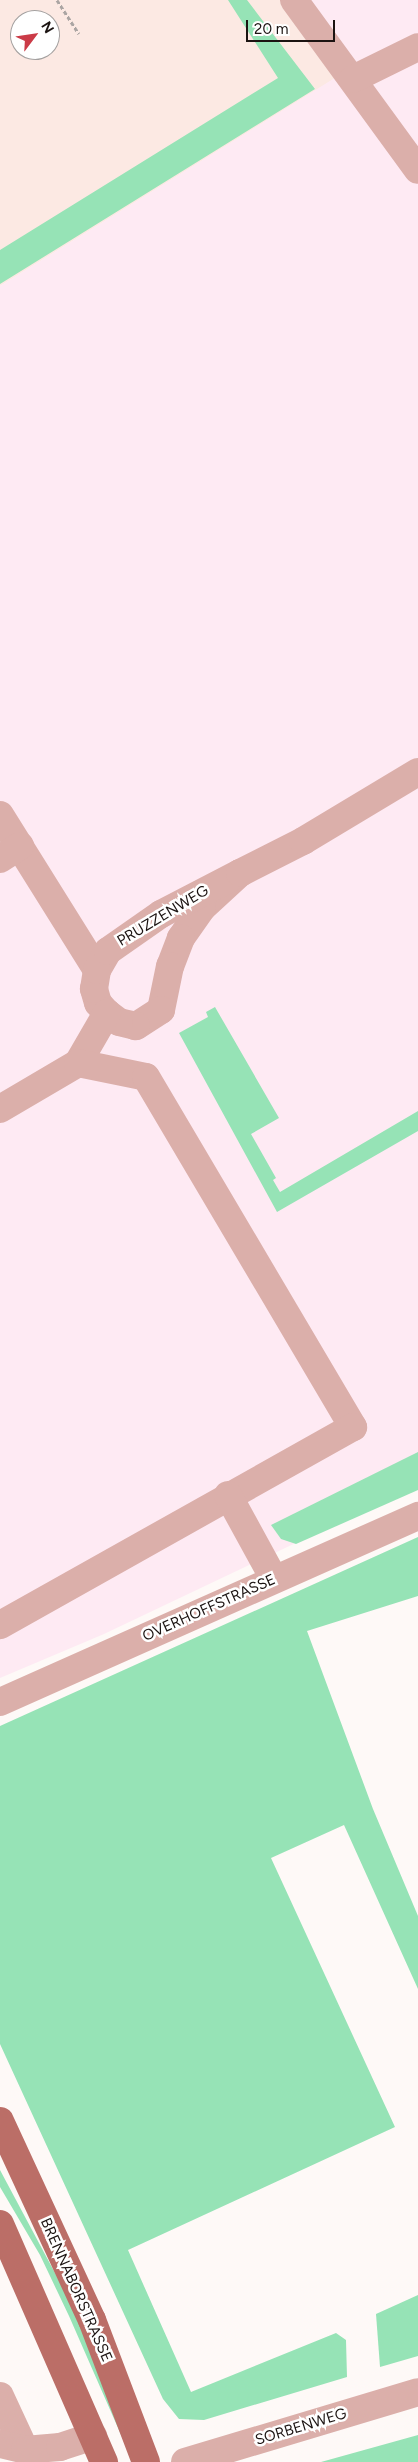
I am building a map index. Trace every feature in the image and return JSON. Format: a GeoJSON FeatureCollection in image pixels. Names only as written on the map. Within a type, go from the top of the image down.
{"type":"FeatureCollection","features":[{"type":"Feature","properties":{"kind":"main road","name":"BRENNABORSTRASSE"},"geometry":{"type":"LineString","coordinates":[[0,2121],[92,2320],[146,2462]]}},
{"type":"Feature","properties":{"kind":"main road"},"geometry":{"type":"LineString","coordinates":[[0,2224],[104,2462]]}},
{"type":"Feature","properties":{"kind":"street"},"geometry":{"type":"LineString","coordinates":[[294,0],[418,170]]}},
{"type":"Feature","properties":{"kind":"street"},"geometry":{"type":"LineString","coordinates":[[353,79],[418,47]]}},
{"type":"Feature","properties":{"kind":"street","name":"PRUZZENWEG"},"geometry":{"type":"LineString","coordinates":[[240,873],[202,908],[181,938],[170,966],[160,1010],[136,1026],[119,1022],[106,1013],[98,1003],[94,989],[97,970],[108,951],[136,929],[203,890],[303,841],[418,772]]}},
{"type":"Feature","properties":{"kind":"street"},"geometry":{"type":"LineString","coordinates":[[0,815],[10,852],[97,970]]}},
{"type":"Feature","properties":{"kind":"street"},"geometry":{"type":"LineString","coordinates":[[0,1109],[78,1063],[106,1013]]}},
{"type":"Feature","properties":{"kind":"street"},"geometry":{"type":"LineString","coordinates":[[0,1625],[228,1495],[353,1428],[146,1077],[78,1063]]}},
{"type":"Feature","properties":{"kind":"street"},"geometry":{"type":"LineString","coordinates":[[228,1495],[274,1579]]}},
{"type":"Feature","properties":{"kind":"street","name":"OVERHOFFSTRASSE"},"geometry":{"type":"LineString","coordinates":[[0,1702],[418,1516]]}},
{"type":"Feature","properties":{"kind":"street","name":"SORBENWEG"},"geometry":{"type":"LineString","coordinates":[[185,2462],[418,2392]]}},
{"type":"Feature","properties":{"kind":"street"},"geometry":{"type":"LineString","coordinates":[[0,2396],[12,2447],[60,2447],[93,2436]]}},
{"type":"Feature","properties":{"kind":"path"},"geometry":{"type":"LineString","coordinates":[[58,0],[79,34]]}},
{"type":"Feature","properties":{"kind":"shaded area"},"geometry":{"type":"Polygon","coordinates":[[[0,0],[307,0],[355,66],[0,286],[0,0]]]}},
{"type":"Feature","properties":{"kind":"shaded area"},"geometry":{"type":"Polygon","coordinates":[[[307,0],[418,0],[418,1485],[104,1634],[0,1678],[0,286],[354,66],[307,0]]]}},
{"type":"Feature","properties":{"kind":"green space"},"geometry":{"type":"Polygon","coordinates":[[[228,0],[247,0],[315,89],[0,284],[0,250],[278,78],[228,0]]]}},
{"type":"Feature","properties":{"kind":"green space"},"geometry":{"type":"Polygon","coordinates":[[[215,1007],[279,1118],[251,1134],[276,1178],[273,1180],[280,1192],[418,1111],[418,1131],[277,1212],[179,1033],[208,1017],[206,1012],[215,1007]]]}},
{"type":"Feature","properties":{"kind":"green space"},"geometry":{"type":"Polygon","coordinates":[[[418,1452],[418,1490],[296,1544],[281,1539],[271,1525],[418,1452]]]}},
{"type":"Feature","properties":{"kind":"green space"},"geometry":{"type":"Polygon","coordinates":[[[418,1537],[418,1596],[307,1631],[373,1809],[418,1916],[418,1989],[344,1825],[271,1858],[395,2127],[128,2250],[191,2392],[336,2333],[346,2340],[347,2377],[204,2420],[179,2419],[163,2399],[0,2044],[0,1726],[418,1537]]]}},
{"type":"Feature","properties":{"kind":"green space"},"geometry":{"type":"Polygon","coordinates":[[[0,2170],[79,2318],[125,2435],[122,2437],[40,2255],[0,2187],[0,2170]]]}},
{"type":"Feature","properties":{"kind":"green space"},"geometry":{"type":"Polygon","coordinates":[[[418,2295],[418,2356],[380,2367],[376,2314],[418,2295]]]}},
{"type":"Feature","properties":{"kind":"green space"},"geometry":{"type":"Polygon","coordinates":[[[418,2435],[418,2462],[321,2462],[418,2435]]]}}]}
